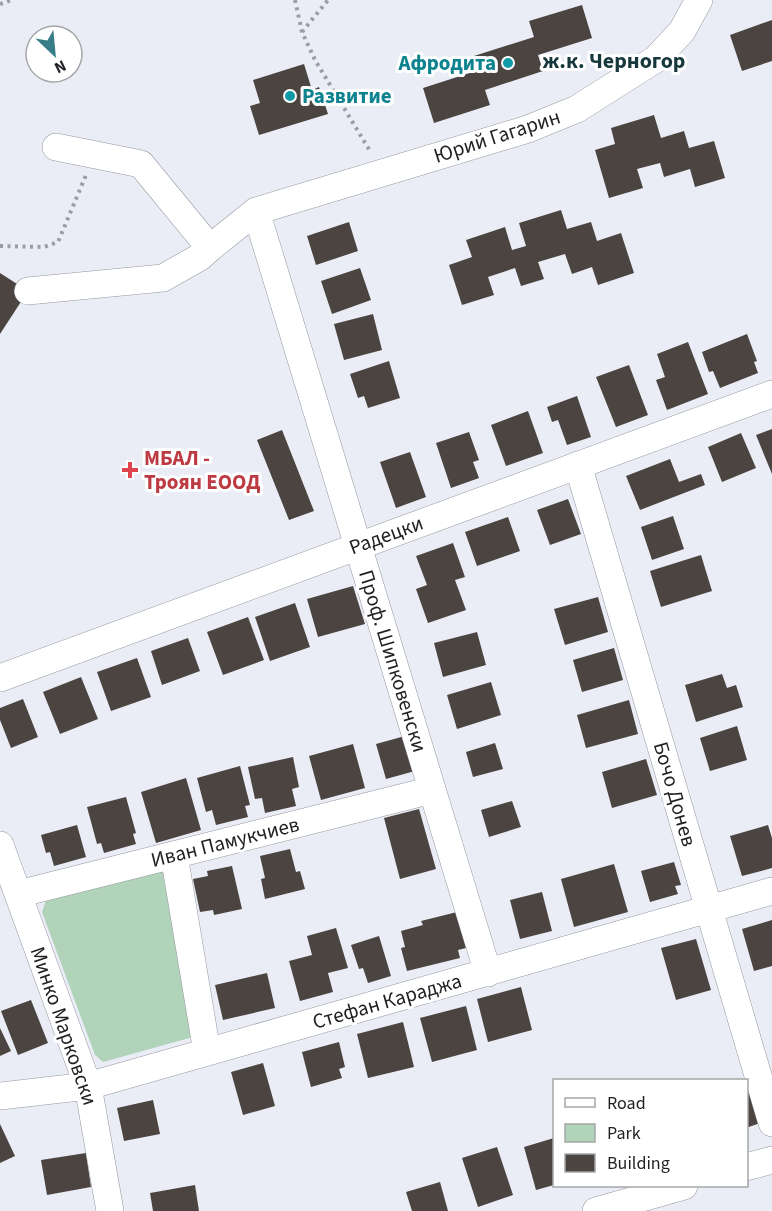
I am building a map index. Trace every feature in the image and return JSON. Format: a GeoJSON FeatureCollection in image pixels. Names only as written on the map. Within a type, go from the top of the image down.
{"type":"FeatureCollection","features":[{"type":"Feature","properties":{"kind":"street","name":"Юрий Гагарин"},"geometry":{"type":"LineString","coordinates":[[256,211],[528,129],[578,109],[656,59],[682,31],[699,0]]}},
{"type":"Feature","properties":{"kind":"street"},"geometry":{"type":"LineString","coordinates":[[56,147],[141,164],[210,248]]}},
{"type":"Feature","properties":{"kind":"street"},"geometry":{"type":"LineString","coordinates":[[28,291],[163,278],[200,258],[256,211]]}},
{"type":"Feature","properties":{"kind":"street","name":"Проф. Шипковенски"},"geometry":{"type":"LineString","coordinates":[[256,211],[488,973]]}},
{"type":"Feature","properties":{"kind":"street","name":"Радецки"},"geometry":{"type":"LineString","coordinates":[[0,678],[772,394]]}},
{"type":"Feature","properties":{"kind":"street","name":"Бочо Донев"},"geometry":{"type":"LineString","coordinates":[[578,465],[772,1123]]}},
{"type":"Feature","properties":{"kind":"street","name":"Иван Памукчиев"},"geometry":{"type":"LineString","coordinates":[[18,894],[432,790]]}},
{"type":"Feature","properties":{"kind":"street","name":"Минко Марковски"},"geometry":{"type":"LineString","coordinates":[[0,845],[88,1086],[111,1211]]}},
{"type":"Feature","properties":{"kind":"street"},"geometry":{"type":"LineString","coordinates":[[174,855],[207,1052]]}},
{"type":"Feature","properties":{"kind":"street","name":"Стефан Караджа"},"geometry":{"type":"LineString","coordinates":[[0,1096],[88,1086],[772,891]]}},
{"type":"Feature","properties":{"kind":"street"},"geometry":{"type":"LineString","coordinates":[[748,1167],[772,1160]]}},
{"type":"Feature","properties":{"kind":"street"},"geometry":{"type":"LineString","coordinates":[[596,1211],[677,1187]]}},
{"type":"Feature","properties":{"kind":"path"},"geometry":{"type":"LineString","coordinates":[[0,4],[12,0]]}},
{"type":"Feature","properties":{"kind":"path"},"geometry":{"type":"LineString","coordinates":[[296,0],[302,32],[315,60],[383,172]]}},
{"type":"Feature","properties":{"kind":"path"},"geometry":{"type":"LineString","coordinates":[[302,32],[328,0]]}},
{"type":"Feature","properties":{"kind":"path"},"geometry":{"type":"LineString","coordinates":[[0,246],[44,247],[58,242],[90,165],[92,154]]}},
{"type":"Feature","properties":{"kind":"green space"},"geometry":{"type":"Polygon","coordinates":[[[165,870],[193,1037],[103,1062],[95,1055],[42,912],[46,900],[165,870]]]}},
{"type":"Feature","properties":{"kind":"building","name":"Афродита"},"geometry":{"type":"Polygon","coordinates":[[[582,5],[592,38],[538,55],[543,71],[485,90],[490,105],[434,123],[423,88],[479,70],[474,56],[534,37],[529,21],[582,5]]]}},
{"type":"Feature","properties":{"kind":"building"},"geometry":{"type":"Polygon","coordinates":[[[772,20],[772,61],[742,71],[730,35],[772,20]]]}},
{"type":"Feature","properties":{"kind":"building","name":"Развитие"},"geometry":{"type":"Polygon","coordinates":[[[304,64],[312,90],[319,87],[328,114],[259,135],[250,106],[260,103],[253,80],[304,64]]]}},
{"type":"Feature","properties":{"kind":"building"},"geometry":{"type":"Polygon","coordinates":[[[654,115],[661,138],[684,131],[689,148],[714,141],[725,178],[695,187],[690,169],[664,177],[660,163],[637,169],[643,188],[609,198],[595,150],[615,144],[611,128],[654,115]]]}},
{"type":"Feature","properties":{"kind":"building"},"geometry":{"type":"Polygon","coordinates":[[[561,210],[567,229],[591,222],[597,241],[621,233],[634,273],[598,285],[592,267],[572,274],[565,254],[538,262],[544,279],[521,286],[515,268],[488,277],[494,295],[462,305],[449,265],[472,257],[466,240],[505,227],[512,250],[526,246],[519,223],[561,210]]]}},
{"type":"Feature","properties":{"kind":"building"},"geometry":{"type":"Polygon","coordinates":[[[349,222],[358,251],[316,265],[307,236],[349,222]]]}},
{"type":"Feature","properties":{"kind":"building"},"geometry":{"type":"Polygon","coordinates":[[[360,268],[371,300],[332,314],[321,281],[360,268]]]}},
{"type":"Feature","properties":{"kind":"building"},"geometry":{"type":"Polygon","coordinates":[[[0,273],[28,291],[0,334],[0,273]]]}},
{"type":"Feature","properties":{"kind":"building"},"geometry":{"type":"Polygon","coordinates":[[[373,314],[382,350],[344,360],[334,324],[373,314]]]}},
{"type":"Feature","properties":{"kind":"building"},"geometry":{"type":"Polygon","coordinates":[[[747,334],[757,361],[754,362],[758,373],[720,388],[713,371],[709,372],[702,352],[747,334]]]}},
{"type":"Feature","properties":{"kind":"building"},"geometry":{"type":"Polygon","coordinates":[[[688,342],[708,394],[667,410],[656,380],[665,377],[657,354],[688,342]]]}},
{"type":"Feature","properties":{"kind":"building"},"geometry":{"type":"Polygon","coordinates":[[[389,361],[400,398],[368,408],[364,396],[358,398],[350,374],[389,361]]]}},
{"type":"Feature","properties":{"kind":"building"},"geometry":{"type":"Polygon","coordinates":[[[629,365],[648,415],[616,427],[596,377],[629,365]]]}},
{"type":"Feature","properties":{"kind":"building"},"geometry":{"type":"Polygon","coordinates":[[[577,396],[591,437],[567,445],[558,420],[552,422],[547,407],[577,396]]]}},
{"type":"Feature","properties":{"kind":"building"},"geometry":{"type":"Polygon","coordinates":[[[528,411],[543,453],[506,466],[491,425],[528,411]]]}},
{"type":"Feature","properties":{"kind":"building"},"geometry":{"type":"Polygon","coordinates":[[[772,429],[772,474],[756,435],[772,429]]]}},
{"type":"Feature","properties":{"kind":"building"},"geometry":{"type":"Polygon","coordinates":[[[282,430],[314,511],[289,520],[257,440],[282,430]]]}},
{"type":"Feature","properties":{"kind":"building"},"geometry":{"type":"Polygon","coordinates":[[[469,432],[479,460],[473,462],[479,478],[451,488],[436,443],[469,432]]]}},
{"type":"Feature","properties":{"kind":"building"},"geometry":{"type":"Polygon","coordinates":[[[741,433],[756,468],[722,482],[708,447],[741,433]]]}},
{"type":"Feature","properties":{"kind":"building"},"geometry":{"type":"Polygon","coordinates":[[[410,452],[426,497],[396,508],[380,462],[410,452]]]}},
{"type":"Feature","properties":{"kind":"building"},"geometry":{"type":"Polygon","coordinates":[[[670,459],[679,482],[701,474],[705,485],[640,510],[626,476],[670,459]]]}},
{"type":"Feature","properties":{"kind":"building"},"geometry":{"type":"Polygon","coordinates":[[[568,499],[581,534],[550,545],[537,510],[568,499]]]}},
{"type":"Feature","properties":{"kind":"building"},"geometry":{"type":"Polygon","coordinates":[[[673,516],[684,549],[652,560],[641,527],[673,516]]]}},
{"type":"Feature","properties":{"kind":"building"},"geometry":{"type":"Polygon","coordinates":[[[508,517],[520,551],[477,566],[465,532],[508,517]]]}},
{"type":"Feature","properties":{"kind":"building"},"geometry":{"type":"Polygon","coordinates":[[[453,543],[465,577],[455,580],[466,610],[428,623],[416,589],[427,585],[416,556],[453,543]]]}},
{"type":"Feature","properties":{"kind":"building"},"geometry":{"type":"Polygon","coordinates":[[[701,555],[712,591],[661,607],[650,571],[701,555]]]}},
{"type":"Feature","properties":{"kind":"building"},"geometry":{"type":"Polygon","coordinates":[[[353,586],[365,624],[318,637],[307,599],[353,586]]]}},
{"type":"Feature","properties":{"kind":"building"},"geometry":{"type":"Polygon","coordinates":[[[598,597],[608,632],[565,645],[554,609],[598,597]]]}},
{"type":"Feature","properties":{"kind":"building"},"geometry":{"type":"Polygon","coordinates":[[[295,603],[310,647],[270,661],[255,617],[295,603]]]}},
{"type":"Feature","properties":{"kind":"building"},"geometry":{"type":"Polygon","coordinates":[[[248,617],[264,660],[223,675],[207,632],[248,617]]]}},
{"type":"Feature","properties":{"kind":"building"},"geometry":{"type":"Polygon","coordinates":[[[477,632],[486,665],[443,677],[434,643],[477,632]]]}},
{"type":"Feature","properties":{"kind":"building"},"geometry":{"type":"Polygon","coordinates":[[[188,638],[200,671],[162,685],[151,651],[188,638]]]}},
{"type":"Feature","properties":{"kind":"building"},"geometry":{"type":"Polygon","coordinates":[[[614,648],[623,680],[582,692],[573,660],[614,648]]]}},
{"type":"Feature","properties":{"kind":"building"},"geometry":{"type":"Polygon","coordinates":[[[137,658],[151,697],[111,711],[97,672],[137,658]]]}},
{"type":"Feature","properties":{"kind":"building"},"geometry":{"type":"Polygon","coordinates":[[[722,674],[727,688],[736,685],[743,707],[696,722],[685,685],[722,674]]]}},
{"type":"Feature","properties":{"kind":"building"},"geometry":{"type":"Polygon","coordinates":[[[81,677],[98,719],[60,734],[43,692],[81,677]]]}},
{"type":"Feature","properties":{"kind":"building"},"geometry":{"type":"Polygon","coordinates":[[[491,682],[501,715],[457,729],[447,695],[491,682]]]}},
{"type":"Feature","properties":{"kind":"building"},"geometry":{"type":"Polygon","coordinates":[[[23,699],[38,737],[11,748],[0,720],[0,708],[23,699]]]}},
{"type":"Feature","properties":{"kind":"building"},"geometry":{"type":"Polygon","coordinates":[[[629,700],[638,734],[586,748],[577,715],[629,700]]]}},
{"type":"Feature","properties":{"kind":"building"},"geometry":{"type":"Polygon","coordinates":[[[737,726],[747,760],[710,771],[700,738],[737,726]]]}},
{"type":"Feature","properties":{"kind":"building"},"geometry":{"type":"Polygon","coordinates":[[[405,736],[415,771],[386,779],[376,744],[405,736]]]}},
{"type":"Feature","properties":{"kind":"building"},"geometry":{"type":"Polygon","coordinates":[[[495,743],[503,769],[473,777],[466,752],[495,743]]]}},
{"type":"Feature","properties":{"kind":"building"},"geometry":{"type":"Polygon","coordinates":[[[353,744],[365,788],[321,800],[309,756],[353,744]]]}},
{"type":"Feature","properties":{"kind":"building"},"geometry":{"type":"Polygon","coordinates":[[[293,757],[299,787],[292,789],[296,806],[265,813],[262,798],[255,799],[248,767],[293,757]]]}},
{"type":"Feature","properties":{"kind":"building"},"geometry":{"type":"Polygon","coordinates":[[[646,759],[657,795],[612,808],[602,772],[646,759]]]}},
{"type":"Feature","properties":{"kind":"building"},"geometry":{"type":"Polygon","coordinates":[[[240,766],[250,805],[245,806],[248,817],[216,825],[212,810],[206,812],[197,778],[240,766]]]}},
{"type":"Feature","properties":{"kind":"building"},"geometry":{"type":"Polygon","coordinates":[[[186,778],[201,830],[156,843],[141,792],[186,778]]]}},
{"type":"Feature","properties":{"kind":"building"},"geometry":{"type":"Polygon","coordinates":[[[126,797],[136,833],[133,834],[136,844],[104,853],[101,843],[97,844],[87,807],[126,797]]]}},
{"type":"Feature","properties":{"kind":"building"},"geometry":{"type":"Polygon","coordinates":[[[512,801],[521,827],[489,837],[481,810],[512,801]]]}},
{"type":"Feature","properties":{"kind":"building"},"geometry":{"type":"Polygon","coordinates":[[[419,809],[436,869],[400,879],[384,818],[419,809]]]}},
{"type":"Feature","properties":{"kind":"building"},"geometry":{"type":"Polygon","coordinates":[[[77,825],[86,857],[54,866],[50,852],[46,853],[41,835],[77,825]]]}},
{"type":"Feature","properties":{"kind":"building"},"geometry":{"type":"Polygon","coordinates":[[[768,825],[772,838],[772,868],[742,876],[730,836],[768,825]]]}},
{"type":"Feature","properties":{"kind":"building"},"geometry":{"type":"Polygon","coordinates":[[[290,849],[296,872],[300,871],[305,889],[265,899],[261,879],[265,878],[260,856],[290,849]]]}},
{"type":"Feature","properties":{"kind":"building"},"geometry":{"type":"Polygon","coordinates":[[[674,862],[681,885],[675,886],[678,894],[650,902],[641,871],[674,862]]]}},
{"type":"Feature","properties":{"kind":"building"},"geometry":{"type":"Polygon","coordinates":[[[614,864],[628,912],[574,927],[561,879],[614,864]]]}},
{"type":"Feature","properties":{"kind":"building"},"geometry":{"type":"Polygon","coordinates":[[[232,866],[242,909],[214,915],[213,910],[200,912],[193,879],[208,876],[207,871],[232,866]]]}},
{"type":"Feature","properties":{"kind":"building"},"geometry":{"type":"Polygon","coordinates":[[[542,892],[552,931],[520,939],[510,900],[542,892]]]}},
{"type":"Feature","properties":{"kind":"building"},"geometry":{"type":"Polygon","coordinates":[[[457,912],[466,948],[458,950],[460,958],[407,971],[401,948],[405,947],[401,931],[423,925],[421,921],[457,912]]]}},
{"type":"Feature","properties":{"kind":"building"},"geometry":{"type":"Polygon","coordinates":[[[772,920],[772,966],[754,971],[742,929],[772,920]]]}},
{"type":"Feature","properties":{"kind":"building"},"geometry":{"type":"Polygon","coordinates":[[[336,928],[348,968],[328,973],[333,992],[300,1001],[289,961],[312,955],[307,936],[336,928]]]}},
{"type":"Feature","properties":{"kind":"building"},"geometry":{"type":"Polygon","coordinates":[[[379,936],[391,976],[368,983],[363,968],[359,969],[351,945],[379,936]]]}},
{"type":"Feature","properties":{"kind":"building"},"geometry":{"type":"Polygon","coordinates":[[[696,939],[711,990],[676,1000],[661,948],[696,939]]]}},
{"type":"Feature","properties":{"kind":"building"},"geometry":{"type":"Polygon","coordinates":[[[267,973],[275,1008],[223,1020],[215,985],[267,973]]]}},
{"type":"Feature","properties":{"kind":"building"},"geometry":{"type":"Polygon","coordinates":[[[521,987],[532,1030],[488,1042],[477,999],[521,987]]]}},
{"type":"Feature","properties":{"kind":"building"},"geometry":{"type":"Polygon","coordinates":[[[31,1000],[48,1043],[18,1055],[1,1011],[31,1000]]]}},
{"type":"Feature","properties":{"kind":"building"},"geometry":{"type":"Polygon","coordinates":[[[466,1006],[477,1050],[432,1062],[420,1018],[466,1006]]]}},
{"type":"Feature","properties":{"kind":"building"},"geometry":{"type":"Polygon","coordinates":[[[403,1022],[414,1067],[368,1078],[357,1034],[403,1022]]]}},
{"type":"Feature","properties":{"kind":"building"},"geometry":{"type":"Polygon","coordinates":[[[0,1028],[11,1051],[0,1056],[0,1028]]]}},
{"type":"Feature","properties":{"kind":"building"},"geometry":{"type":"Polygon","coordinates":[[[339,1042],[345,1067],[339,1069],[342,1078],[311,1087],[302,1052],[339,1042]]]}},
{"type":"Feature","properties":{"kind":"building"},"geometry":{"type":"Polygon","coordinates":[[[263,1063],[275,1106],[243,1115],[231,1072],[263,1063]]]}},
{"type":"Feature","properties":{"kind":"building"},"geometry":{"type":"Polygon","coordinates":[[[752,1090],[763,1122],[748,1127],[748,1091],[752,1090]]]}},
{"type":"Feature","properties":{"kind":"building"},"geometry":{"type":"Polygon","coordinates":[[[153,1100],[160,1134],[124,1141],[117,1108],[153,1100]]]}},
{"type":"Feature","properties":{"kind":"building"},"geometry":{"type":"Polygon","coordinates":[[[0,1124],[15,1156],[0,1163],[0,1124]]]}},
{"type":"Feature","properties":{"kind":"building"},"geometry":{"type":"Polygon","coordinates":[[[553,1138],[553,1185],[536,1190],[524,1147],[553,1138]]]}},
{"type":"Feature","properties":{"kind":"building"},"geometry":{"type":"Polygon","coordinates":[[[497,1147],[513,1195],[478,1207],[462,1158],[497,1147]]]}},
{"type":"Feature","properties":{"kind":"building"},"geometry":{"type":"Polygon","coordinates":[[[86,1153],[91,1187],[47,1195],[41,1160],[86,1153]]]}},
{"type":"Feature","properties":{"kind":"building"},"geometry":{"type":"Polygon","coordinates":[[[440,1182],[448,1211],[412,1211],[406,1192],[440,1182]]]}},
{"type":"Feature","properties":{"kind":"building"},"geometry":{"type":"Polygon","coordinates":[[[195,1185],[199,1211],[153,1211],[150,1193],[195,1185]]]}},
{"type":"Feature","properties":{"kind":"place","name":"Афродита"},"geometry":{"type":"Point","coordinates":[508,63]}},
{"type":"Feature","properties":{"kind":"place","name":"Развитие"},"geometry":{"type":"Point","coordinates":[290,96]}},
{"type":"Feature","properties":{"kind":"place","name":"МБАЛ - Троян ЕООД"},"geometry":{"type":"Point","coordinates":[130,470]}},
{"type":"Feature","properties":{"kind":"district","name":"ж.к. Черногор"},"geometry":{"type":"Point","coordinates":[614,61]}}]}
